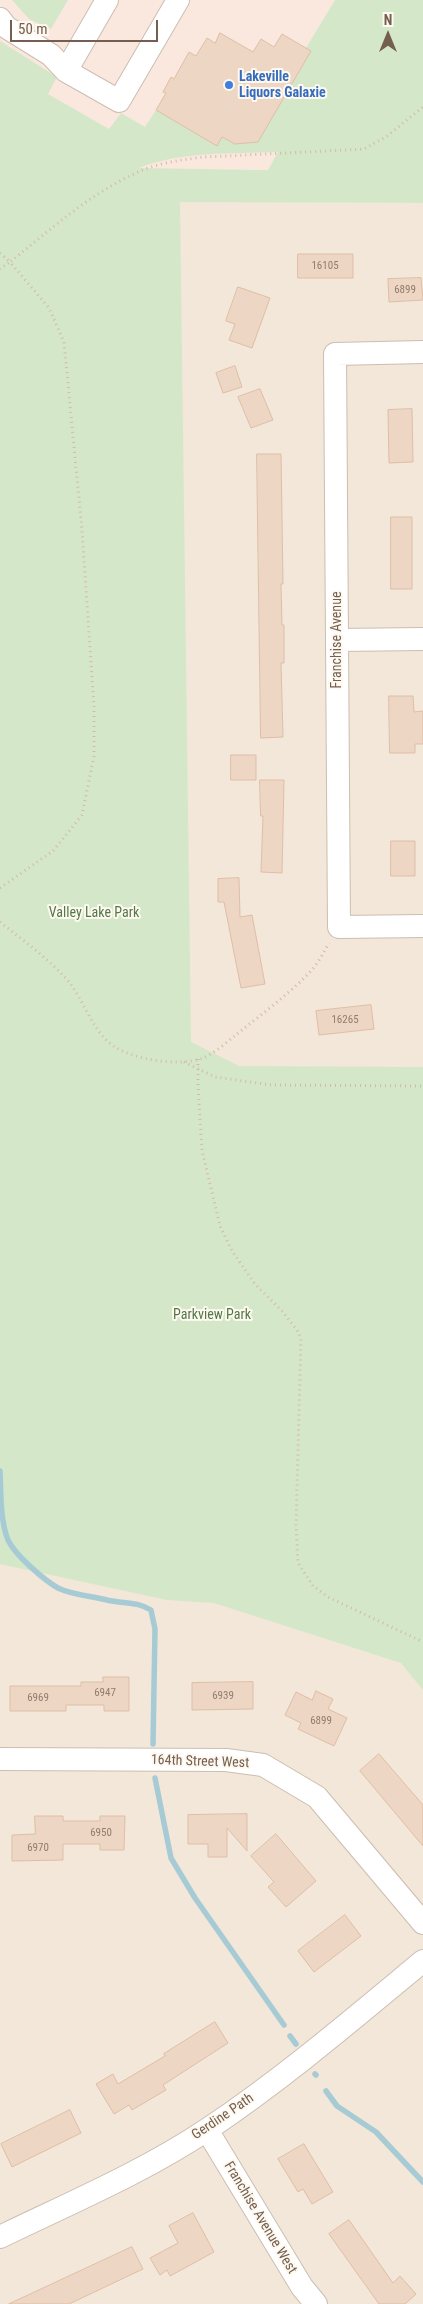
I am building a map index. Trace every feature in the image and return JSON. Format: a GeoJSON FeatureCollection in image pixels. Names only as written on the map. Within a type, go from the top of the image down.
{"type":"FeatureCollection","features":[{"type":"Feature","properties":{"kind":"street"},"geometry":{"type":"LineString","coordinates":[[66,71],[107,0]]}},
{"type":"Feature","properties":{"kind":"street"},"geometry":{"type":"LineString","coordinates":[[0,19],[6,27],[51,55],[66,71],[119,101],[178,0]]}},
{"type":"Feature","properties":{"kind":"street","name":"Franchise Avenue"},"geometry":{"type":"LineString","coordinates":[[339,927],[335,354],[423,352]]}},
{"type":"Feature","properties":{"kind":"street"},"geometry":{"type":"LineString","coordinates":[[337,640],[423,639]]}},
{"type":"Feature","properties":{"kind":"street"},"geometry":{"type":"LineString","coordinates":[[339,927],[423,926]]}},
{"type":"Feature","properties":{"kind":"street","name":"164th Street West"},"geometry":{"type":"LineString","coordinates":[[0,1758],[226,1760],[263,1765],[316,1798],[423,1923]]}},
{"type":"Feature","properties":{"kind":"street","name":"Gerdine Path"},"geometry":{"type":"LineString","coordinates":[[0,2237],[116,2182],[207,2130],[292,2070],[423,1961]]}},
{"type":"Feature","properties":{"kind":"street","name":"Franchise Avenue West"},"geometry":{"type":"LineString","coordinates":[[207,2130],[302,2287],[316,2304]]}},
{"type":"Feature","properties":{"kind":"path"},"geometry":{"type":"LineString","coordinates":[[0,269],[90,200],[135,173],[179,160],[204,157],[364,150],[387,136],[423,107]]}},
{"type":"Feature","properties":{"kind":"path"},"geometry":{"type":"LineString","coordinates":[[0,252],[49,308],[64,342],[82,540],[94,707],[94,756],[82,815],[53,851],[0,888]]}},
{"type":"Feature","properties":{"kind":"path"},"geometry":{"type":"LineString","coordinates":[[0,922],[39,952],[69,983],[92,1020],[110,1044],[126,1054],[156,1060],[184,1062],[205,1057],[232,1038],[311,971],[339,927]]}},
{"type":"Feature","properties":{"kind":"path"},"geometry":{"type":"LineString","coordinates":[[198,1059],[202,1150],[220,1226],[232,1251],[255,1284],[282,1310],[301,1338],[296,1525],[298,1563],[313,1586],[328,1597],[423,1642]]}},
{"type":"Feature","properties":{"kind":"path"},"geometry":{"type":"LineString","coordinates":[[184,1062],[198,1070],[231,1081],[271,1086],[423,1086]]}},
{"type":"Feature","properties":{"kind":"shaded area"},"geometry":{"type":"Polygon","coordinates":[[[0,0],[361,0],[269,170],[0,167],[0,0]]]}},
{"type":"Feature","properties":{"kind":"shaded area"},"geometry":{"type":"Polygon","coordinates":[[[0,200],[423,203],[423,2304],[0,2304],[0,200]]]}},
{"type":"Feature","properties":{"kind":"green space"},"geometry":{"type":"Polygon","coordinates":[[[12,0],[68,0],[51,29],[29,19],[12,0]]]}},
{"type":"Feature","properties":{"kind":"green space"},"geometry":{"type":"Polygon","coordinates":[[[335,0],[423,0],[423,203],[180,202],[191,1042],[239,1066],[423,1067],[423,1690],[401,1663],[214,1603],[167,1600],[0,1564],[0,41],[57,77],[48,94],[109,129],[121,113],[145,127],[156,110],[217,145],[222,137],[235,144],[258,142],[311,51],[306,48],[335,0]],[[278,152],[190,156],[139,168],[268,170],[278,152]]]}},
{"type":"Feature","properties":{"kind":"building","name":"Lakeville Liquors Galaxie"},"geometry":{"type":"Polygon","coordinates":[[[220,33],[253,52],[261,39],[274,47],[282,34],[311,51],[258,142],[235,144],[222,137],[217,146],[156,110],[166,93],[163,92],[171,77],[174,79],[189,52],[196,56],[207,38],[215,43],[220,33]]]}},
{"type":"Feature","properties":{"kind":"building"},"geometry":{"type":"Polygon","coordinates":[[[298,254],[353,254],[353,278],[298,278],[298,254]]]}},
{"type":"Feature","properties":{"kind":"building"},"geometry":{"type":"Polygon","coordinates":[[[421,278],[423,300],[389,302],[388,279],[421,278]]]}},
{"type":"Feature","properties":{"kind":"building"},"geometry":{"type":"Polygon","coordinates":[[[238,287],[270,298],[252,348],[229,340],[235,324],[226,321],[238,287]]]}},
{"type":"Feature","properties":{"kind":"building"},"geometry":{"type":"Polygon","coordinates":[[[235,366],[242,387],[223,393],[216,373],[235,366]]]}},
{"type":"Feature","properties":{"kind":"building"},"geometry":{"type":"Polygon","coordinates":[[[260,389],[273,420],[251,428],[238,397],[260,389]]]}},
{"type":"Feature","properties":{"kind":"building"},"geometry":{"type":"Polygon","coordinates":[[[412,409],[413,462],[389,463],[388,410],[412,409]]]}},
{"type":"Feature","properties":{"kind":"building"},"geometry":{"type":"Polygon","coordinates":[[[257,454],[281,454],[283,584],[281,584],[282,625],[284,625],[284,663],[281,663],[283,737],[261,738],[257,454]]]}},
{"type":"Feature","properties":{"kind":"building"},"geometry":{"type":"Polygon","coordinates":[[[391,517],[412,517],[412,589],[391,589],[391,517]]]}},
{"type":"Feature","properties":{"kind":"building"},"geometry":{"type":"Polygon","coordinates":[[[389,696],[413,696],[414,712],[423,711],[423,744],[415,744],[415,753],[390,753],[389,696]]]}},
{"type":"Feature","properties":{"kind":"building"},"geometry":{"type":"Polygon","coordinates":[[[231,755],[256,755],[256,780],[231,780],[231,755]]]}},
{"type":"Feature","properties":{"kind":"building"},"geometry":{"type":"Polygon","coordinates":[[[260,780],[284,780],[282,873],[261,872],[263,816],[261,816],[260,780]]]}},
{"type":"Feature","properties":{"kind":"building"},"geometry":{"type":"Polygon","coordinates":[[[391,841],[415,841],[415,876],[391,876],[391,841]]]}},
{"type":"Feature","properties":{"kind":"building"},"geometry":{"type":"Polygon","coordinates":[[[239,878],[240,917],[252,915],[265,984],[241,988],[224,902],[218,902],[218,879],[239,878]]]}},
{"type":"Feature","properties":{"kind":"building"},"geometry":{"type":"Polygon","coordinates":[[[371,1005],[374,1029],[319,1035],[316,1011],[371,1005]]]}},
{"type":"Feature","properties":{"kind":"building"},"geometry":{"type":"Polygon","coordinates":[[[103,1677],[129,1677],[129,1711],[104,1711],[104,1705],[66,1705],[66,1711],[10,1711],[10,1686],[81,1686],[81,1682],[103,1682],[103,1677]]]}},
{"type":"Feature","properties":{"kind":"building"},"geometry":{"type":"Polygon","coordinates":[[[253,1682],[253,1709],[192,1710],[192,1683],[253,1682]]]}},
{"type":"Feature","properties":{"kind":"building"},"geometry":{"type":"Polygon","coordinates":[[[316,1691],[333,1699],[328,1709],[347,1718],[334,1746],[298,1729],[301,1723],[285,1715],[296,1692],[312,1700],[316,1691]]]}},
{"type":"Feature","properties":{"kind":"building"},"geometry":{"type":"Polygon","coordinates":[[[379,1754],[423,1805],[423,1846],[360,1771],[379,1754]]]}},
{"type":"Feature","properties":{"kind":"building"},"geometry":{"type":"Polygon","coordinates":[[[247,1814],[247,1851],[227,1828],[227,1857],[208,1857],[208,1844],[188,1844],[188,1815],[247,1814]]]}},
{"type":"Feature","properties":{"kind":"building"},"geometry":{"type":"Polygon","coordinates":[[[35,1816],[63,1816],[63,1821],[100,1821],[100,1816],[125,1816],[124,1850],[100,1850],[100,1844],[63,1844],[63,1860],[12,1861],[12,1835],[35,1834],[35,1816]]]}},
{"type":"Feature","properties":{"kind":"building"},"geometry":{"type":"Polygon","coordinates":[[[276,1834],[316,1881],[286,1907],[268,1887],[274,1882],[251,1856],[276,1834]]]}},
{"type":"Feature","properties":{"kind":"building"},"geometry":{"type":"Polygon","coordinates":[[[345,1915],[361,1936],[314,1972],[298,1951],[345,1915]]]}},
{"type":"Feature","properties":{"kind":"building"},"geometry":{"type":"Polygon","coordinates":[[[215,2022],[228,2043],[163,2085],[166,2090],[132,2110],[129,2105],[114,2114],[96,2084],[113,2074],[118,2084],[165,2056],[164,2054],[215,2022]]]}},
{"type":"Feature","properties":{"kind":"building"},"geometry":{"type":"Polygon","coordinates":[[[70,2110],[81,2133],[12,2167],[1,2144],[70,2110]]]}},
{"type":"Feature","properties":{"kind":"building"},"geometry":{"type":"Polygon","coordinates":[[[304,2144],[333,2192],[312,2204],[303,2189],[298,2192],[278,2159],[304,2144]]]}},
{"type":"Feature","properties":{"kind":"building"},"geometry":{"type":"Polygon","coordinates":[[[193,2213],[214,2252],[170,2276],[167,2270],[160,2275],[150,2258],[178,2243],[169,2226],[193,2213]]]}},
{"type":"Feature","properties":{"kind":"building"},"geometry":{"type":"Polygon","coordinates":[[[349,2220],[393,2283],[400,2276],[416,2294],[405,2304],[379,2304],[329,2234],[349,2220]]]}},
{"type":"Feature","properties":{"kind":"building"},"geometry":{"type":"Polygon","coordinates":[[[132,2247],[143,2269],[69,2304],[9,2304],[132,2247]]]}},
{"type":"Feature","properties":{"kind":"waterway"},"geometry":{"type":"LineString","coordinates":[[0,1471],[1,1506],[5,1532],[12,1546],[30,1567],[58,1588],[76,1594],[135,1604],[151,1610],[155,1629],[153,1744]]}},
{"type":"Feature","properties":{"kind":"waterway"},"geometry":{"type":"LineString","coordinates":[[155,1778],[171,1858],[195,1898],[284,2025]]}},
{"type":"Feature","properties":{"kind":"waterway"},"geometry":{"type":"LineString","coordinates":[[290,2036],[296,2044]]}},
{"type":"Feature","properties":{"kind":"waterway"},"geometry":{"type":"LineString","coordinates":[[326,2091],[337,2106],[376,2132],[423,2182]]}},
{"type":"Feature","properties":{"kind":"place","name":"Lakeville Liquors Galaxie"},"geometry":{"type":"Point","coordinates":[229,85]}},
{"type":"Feature","properties":{"kind":"park label","name":"Valley Lake Park"},"geometry":{"type":"Point","coordinates":[94,913]}},
{"type":"Feature","properties":{"kind":"park label","name":"Parkview Park"},"geometry":{"type":"Point","coordinates":[212,1315]}}]}
